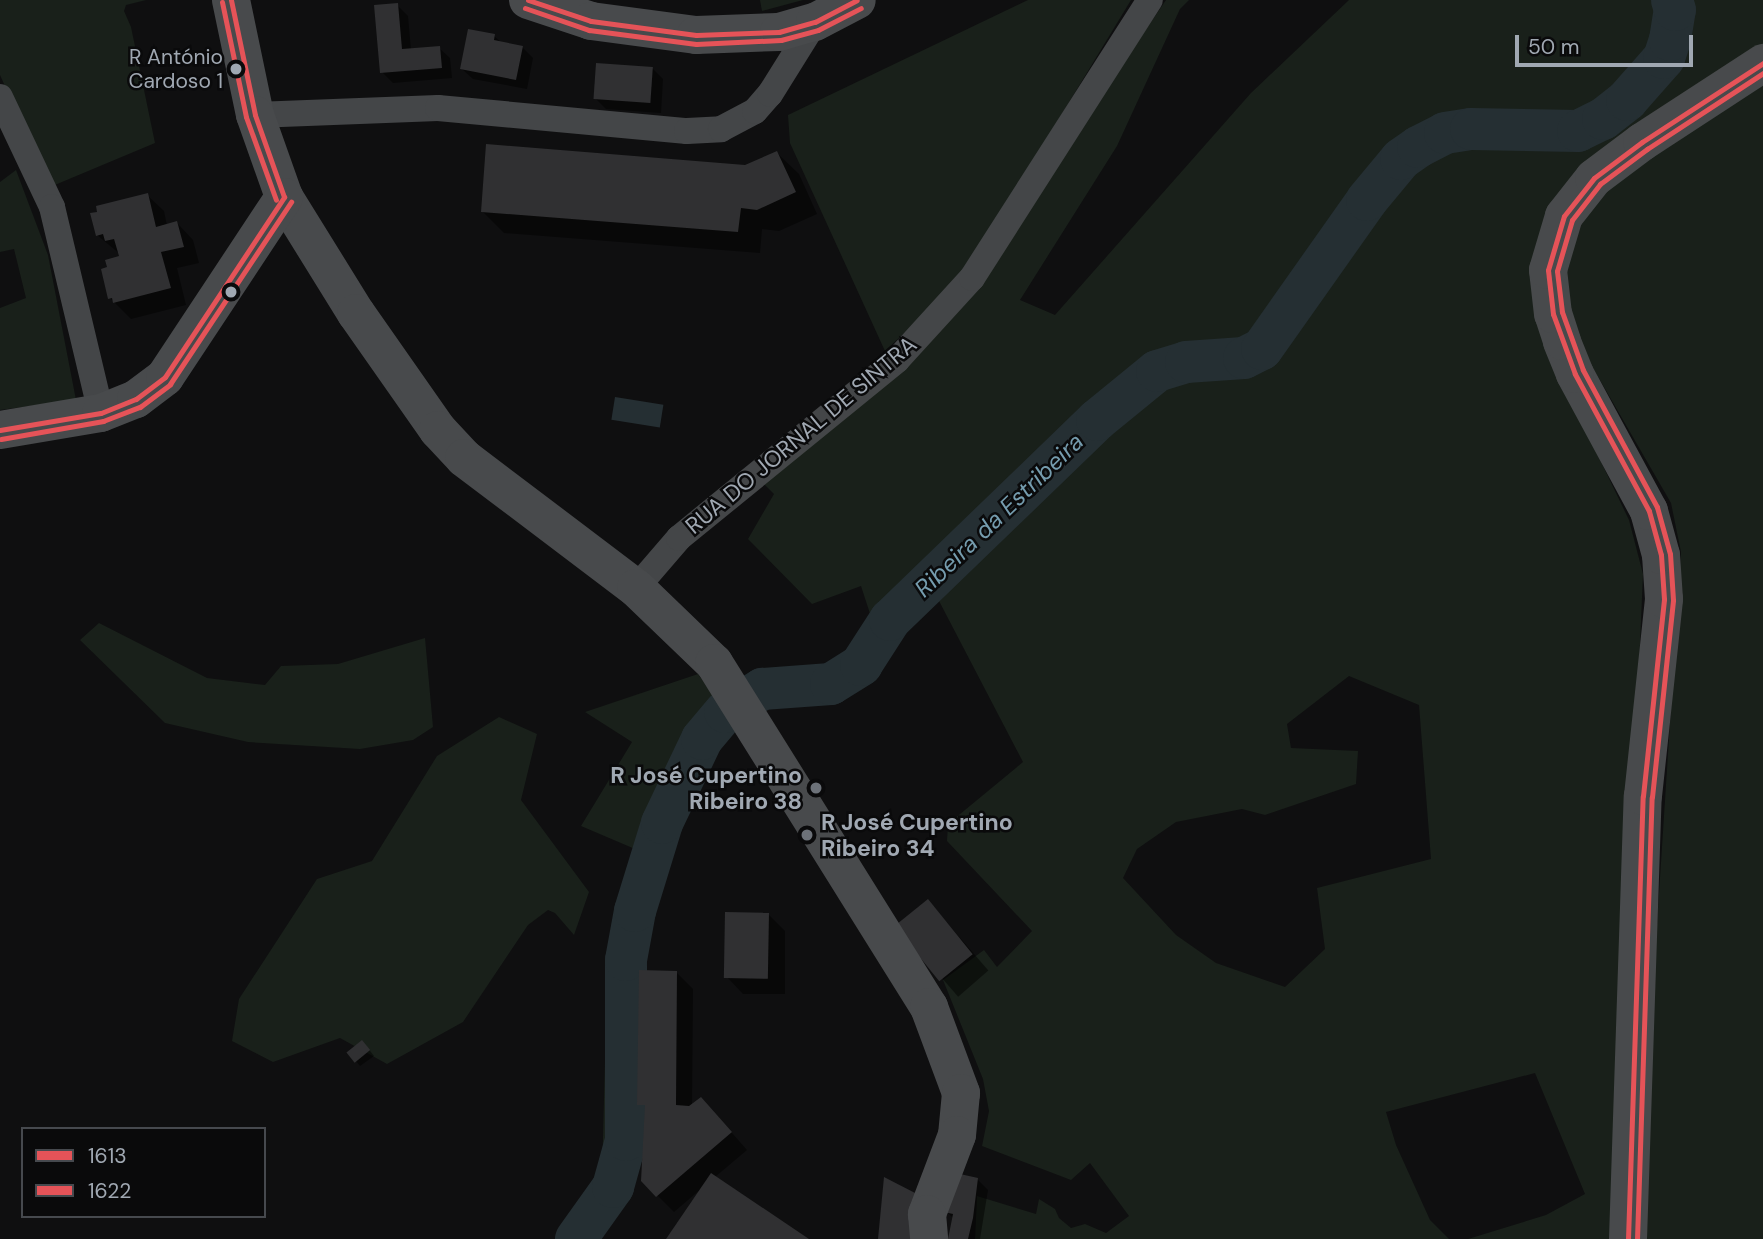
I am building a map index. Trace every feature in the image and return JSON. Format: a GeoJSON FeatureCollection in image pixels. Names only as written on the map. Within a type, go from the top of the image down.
{"type":"FeatureCollection","features":[{"type":"Feature","properties":{"kind":"street"},"geometry":{"type":"LineString","coordinates":[[231,0],[255,116],[284,197],[356,313],[438,430],[464,458],[636,588],[714,663],[929,1007],[961,1093],[957,1135],[927,1214],[929,1239]]}},
{"type":"Feature","properties":{"kind":"street"},"geometry":{"type":"LineString","coordinates":[[528,0],[591,21],[696,35],[779,32],[815,22],[857,0]]}},
{"type":"Feature","properties":{"kind":"street","name":"RUA DO JORNAL DE SINTRA"},"geometry":{"type":"LineString","coordinates":[[636,588],[679,538],[897,360],[972,278],[1150,0]]}},
{"type":"Feature","properties":{"kind":"street"},"geometry":{"type":"LineString","coordinates":[[255,116],[438,108],[687,131],[721,129],[755,111],[769,94],[815,22]]}},
{"type":"Feature","properties":{"kind":"street"},"geometry":{"type":"LineString","coordinates":[[1628,1239],[1643,796],[1664,599],[1661,555],[1649,511],[1575,374],[1553,314],[1548,270],[1564,216],[1594,178],[1642,142],[1763,63]]}},
{"type":"Feature","properties":{"kind":"street"},"geometry":{"type":"LineString","coordinates":[[0,97],[52,207],[101,413]]}},
{"type":"Feature","properties":{"kind":"street"},"geometry":{"type":"LineString","coordinates":[[0,430],[101,413],[136,399],[165,377],[284,197]]}},
{"type":"Feature","properties":{"kind":"shaded area"},"geometry":{"type":"Polygon","coordinates":[[[0,0],[146,0],[126,5],[124,11],[131,27],[155,143],[50,187],[0,75],[0,0]]]}},
{"type":"Feature","properties":{"kind":"shaded area"},"geometry":{"type":"Polygon","coordinates":[[[760,0],[803,0],[762,11],[760,0]]]}},
{"type":"Feature","properties":{"kind":"shaded area"},"geometry":{"type":"Polygon","coordinates":[[[1028,0],[1131,0],[962,279],[885,351],[790,143],[788,115],[1028,0]]]}},
{"type":"Feature","properties":{"kind":"shaded area"},"geometry":{"type":"Polygon","coordinates":[[[1166,0],[1189,0],[1180,9],[1117,146],[1020,300],[1055,315],[1251,93],[1349,0],[1763,0],[1763,45],[1583,174],[1541,337],[1629,520],[1643,574],[1621,1091],[1618,1239],[1468,1239],[1546,1215],[1585,1194],[1535,1073],[1386,1112],[1396,1145],[1430,1220],[1449,1239],[975,1239],[977,1196],[1036,1214],[1039,1199],[1055,1209],[1059,1218],[1071,1228],[1085,1224],[1106,1233],[1129,1216],[1090,1163],[1071,1180],[982,1146],[989,1111],[983,1079],[943,980],[984,950],[997,967],[1032,931],[947,841],[948,824],[1023,762],[938,599],[837,686],[758,700],[744,676],[830,670],[875,629],[861,586],[812,604],[748,539],[774,494],[764,484],[894,371],[1110,82],[1166,0]],[[1349,676],[1287,724],[1291,748],[1358,751],[1356,784],[1265,815],[1242,809],[1176,822],[1137,849],[1123,878],[1176,935],[1216,963],[1285,987],[1325,949],[1317,888],[1431,859],[1419,705],[1349,676]]]}},
{"type":"Feature","properties":{"kind":"shaded area"},"geometry":{"type":"Polygon","coordinates":[[[1763,84],[1763,1239],[1646,1239],[1654,971],[1681,552],[1671,503],[1593,368],[1575,331],[1565,273],[1567,246],[1593,207],[1618,180],[1763,84]]]}},
{"type":"Feature","properties":{"kind":"shaded area"},"geometry":{"type":"Polygon","coordinates":[[[16,170],[48,255],[76,400],[0,410],[0,308],[26,298],[14,249],[0,252],[0,182],[16,170]]]}},
{"type":"Feature","properties":{"kind":"shaded area"},"geometry":{"type":"Polygon","coordinates":[[[615,397],[663,405],[660,427],[611,420],[615,397]]]}},
{"type":"Feature","properties":{"kind":"shaded area"},"geometry":{"type":"Polygon","coordinates":[[[99,623],[207,678],[265,685],[281,666],[338,664],[425,638],[433,727],[413,740],[360,749],[248,742],[165,723],[80,640],[99,623]]]}},
{"type":"Feature","properties":{"kind":"shaded area"},"geometry":{"type":"Polygon","coordinates":[[[698,674],[731,721],[711,747],[667,847],[640,946],[636,1179],[626,1201],[596,1239],[556,1239],[584,1213],[602,1176],[607,984],[642,852],[581,826],[632,742],[585,712],[698,674]]]}},
{"type":"Feature","properties":{"kind":"shaded area"},"geometry":{"type":"Polygon","coordinates":[[[499,717],[537,734],[521,800],[589,892],[574,935],[555,913],[548,910],[528,925],[463,1022],[387,1064],[340,1038],[273,1062],[232,1041],[239,999],[317,879],[372,861],[437,756],[499,717]]]}},
{"type":"Feature","properties":{"kind":"building"},"geometry":{"type":"Polygon","coordinates":[[[398,3],[402,49],[440,46],[442,68],[380,73],[374,5],[398,3]]]}},
{"type":"Feature","properties":{"kind":"building"},"geometry":{"type":"Polygon","coordinates":[[[468,29],[495,34],[494,40],[523,46],[516,80],[460,69],[468,29]]]}},
{"type":"Feature","properties":{"kind":"building"},"geometry":{"type":"Polygon","coordinates":[[[596,63],[653,67],[650,103],[593,99],[596,63]]]}},
{"type":"Feature","properties":{"kind":"building"},"geometry":{"type":"Polygon","coordinates":[[[486,144],[745,165],[777,151],[796,192],[757,210],[741,208],[738,232],[481,212],[486,144]]]}},
{"type":"Feature","properties":{"kind":"building"},"geometry":{"type":"Polygon","coordinates":[[[148,193],[156,227],[177,221],[184,247],[161,252],[171,288],[113,303],[112,298],[108,299],[101,269],[107,267],[105,260],[119,256],[114,239],[105,241],[103,234],[96,236],[90,213],[97,212],[96,206],[148,193]]]}},
{"type":"Feature","properties":{"kind":"building"},"geometry":{"type":"Polygon","coordinates":[[[928,899],[973,954],[939,981],[895,926],[928,899]]]}},
{"type":"Feature","properties":{"kind":"building"},"geometry":{"type":"Polygon","coordinates":[[[725,912],[769,913],[768,979],[724,978],[725,912]]]}},
{"type":"Feature","properties":{"kind":"building"},"geometry":{"type":"Polygon","coordinates":[[[639,970],[677,971],[676,1105],[689,1106],[701,1097],[732,1132],[656,1197],[641,1181],[645,1105],[637,1105],[639,970]]]}},
{"type":"Feature","properties":{"kind":"building"},"geometry":{"type":"Polygon","coordinates":[[[362,1040],[370,1050],[355,1063],[346,1053],[362,1040]]]}},
{"type":"Feature","properties":{"kind":"building"},"geometry":{"type":"Polygon","coordinates":[[[711,1173],[809,1239],[666,1239],[711,1173]]]}},
{"type":"Feature","properties":{"kind":"building"},"geometry":{"type":"Polygon","coordinates":[[[960,1174],[978,1178],[973,1218],[968,1239],[948,1239],[953,1214],[944,1212],[960,1174]]]}},
{"type":"Feature","properties":{"kind":"building"},"geometry":{"type":"Polygon","coordinates":[[[884,1177],[917,1194],[913,1239],[878,1239],[884,1177]]]}},
{"type":"Feature","properties":{"kind":"waterway","name":"Ribeira da Estribeira"},"geometry":{"type":"LineString","coordinates":[[576,1239],[613,1187],[626,1140],[626,960],[635,911],[662,823],[702,739],[725,712],[762,689],[831,684],[861,665],[890,620],[1097,420],[1157,371],[1186,362],[1244,358],[1262,349],[1367,200],[1401,159],[1418,147],[1445,133],[1471,129],[1578,131],[1603,119],[1627,100],[1664,58],[1675,10],[1672,0]]}},
{"type":"Feature","properties":{"kind":"transit line","name":"1613"},"geometry":{"type":"LineString","coordinates":[[231,0],[255,115],[284,197]]}},
{"type":"Feature","properties":{"kind":"transit line","name":"1613"},"geometry":{"type":"LineString","coordinates":[[528,0],[591,21],[696,35],[779,32],[815,22],[857,0]]}},
{"type":"Feature","properties":{"kind":"transit line","name":"1622"},"geometry":{"type":"LineString","coordinates":[[222,2],[246,117],[276,200]]}},
{"type":"Feature","properties":{"kind":"transit line","name":"1622"},"geometry":{"type":"LineString","coordinates":[[525,8],[589,30],[696,44],[781,40],[818,30],[861,8]]}},
{"type":"Feature","properties":{"kind":"transit line","name":"1613"},"geometry":{"type":"LineString","coordinates":[[1628,1239],[1643,796],[1664,599],[1661,555],[1649,511],[1575,374],[1553,314],[1548,270],[1564,216],[1594,178],[1642,142],[1763,63]]}},
{"type":"Feature","properties":{"kind":"transit line","name":"1622"},"geometry":{"type":"LineString","coordinates":[[1637,1239],[1652,797],[1673,600],[1670,554],[1657,507],[1583,370],[1562,312],[1557,271],[1572,220],[1600,184],[1647,149],[1763,73]]}},
{"type":"Feature","properties":{"kind":"transit line","name":"1613"},"geometry":{"type":"LineString","coordinates":[[0,430],[101,413],[136,399],[165,377],[284,197]]}},
{"type":"Feature","properties":{"kind":"transit line","name":"1622"},"geometry":{"type":"LineString","coordinates":[[1,439],[103,421],[140,407],[170,384],[291,202]]}},
{"type":"Feature","properties":{"kind":"place","name":"R António Cardoso 1"},"geometry":{"type":"Point","coordinates":[236,69]}},
{"type":"Feature","properties":{"kind":"place","name":"R José Cupertino Ribeiro 38"},"geometry":{"type":"Point","coordinates":[816,788]}},
{"type":"Feature","properties":{"kind":"place","name":"R José Cupertino Ribeiro 34"},"geometry":{"type":"Point","coordinates":[807,835]}}]}
